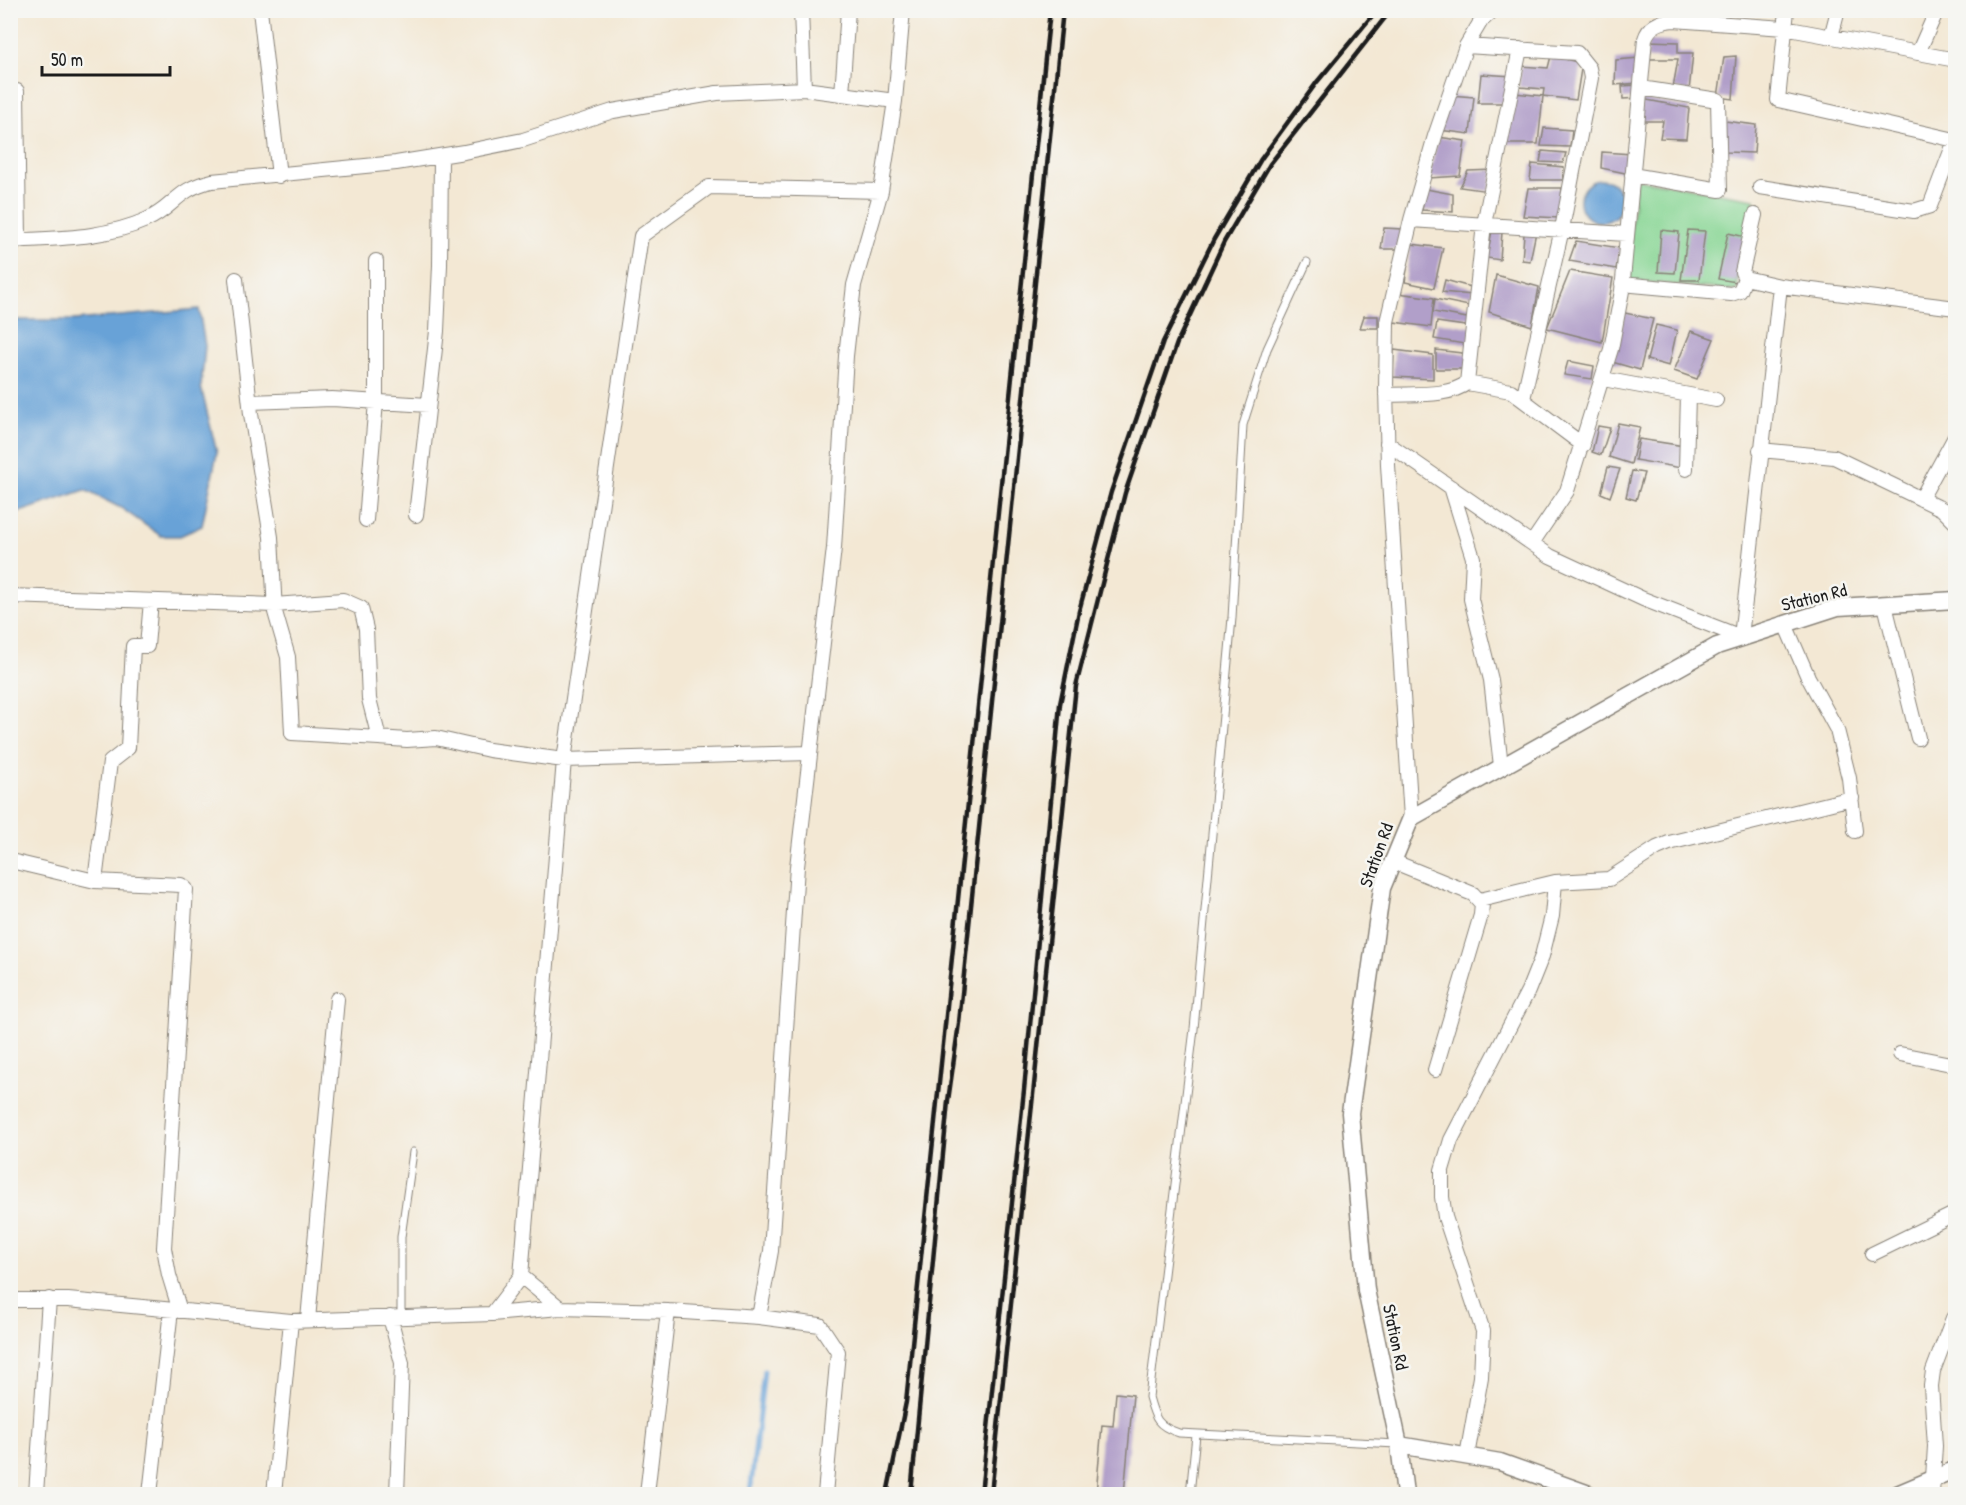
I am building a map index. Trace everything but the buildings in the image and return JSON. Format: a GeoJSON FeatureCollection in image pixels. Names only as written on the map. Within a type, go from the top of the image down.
{"type":"FeatureCollection","features":[{"type":"Feature","properties":{"kind":"street"},"geometry":{"type":"LineString","coordinates":[[260,10],[279,176]]}},
{"type":"Feature","properties":{"kind":"street"},"geometry":{"type":"LineString","coordinates":[[801,10],[804,89]]}},
{"type":"Feature","properties":{"kind":"street"},"geometry":{"type":"LineString","coordinates":[[842,94],[848,10]]}},
{"type":"Feature","properties":{"kind":"street"},"geometry":{"type":"LineString","coordinates":[[759,1317],[771,1251],[797,867],[834,548],[849,332],[855,285],[881,191],[895,100],[903,10]]}},
{"type":"Feature","properties":{"kind":"street"},"geometry":{"type":"LineString","coordinates":[[1411,818],[1388,443],[1386,395],[1388,322],[1411,220],[1430,152],[1466,46],[1481,21],[1492,10]]}},
{"type":"Feature","properties":{"kind":"street"},"geometry":{"type":"LineString","coordinates":[[1760,187],[1914,211],[1929,206],[1955,139],[1778,100],[1787,10]]}},
{"type":"Feature","properties":{"kind":"street"},"geometry":{"type":"LineString","coordinates":[[1831,37],[1838,10]]}},
{"type":"Feature","properties":{"kind":"street"},"geometry":{"type":"LineString","coordinates":[[1918,53],[1937,10]]}},
{"type":"Feature","properties":{"kind":"street"},"geometry":{"type":"LineString","coordinates":[[1532,543],[1568,491],[1611,349],[1622,284],[1647,33],[1663,21],[1674,20],[1784,28],[1956,60]]}},
{"type":"Feature","properties":{"kind":"street"},"geometry":{"type":"LineString","coordinates":[[1466,46],[1577,53],[1589,68],[1590,78],[1562,229],[1523,399]]}},
{"type":"Feature","properties":{"kind":"street"},"geometry":{"type":"LineString","coordinates":[[1386,395],[1446,391],[1458,389],[1467,382],[1484,224],[1520,50]]}},
{"type":"Feature","properties":{"kind":"street"},"geometry":{"type":"LineString","coordinates":[[1632,175],[1720,190],[1718,100],[1641,88]]}},
{"type":"Feature","properties":{"kind":"street"},"geometry":{"type":"LineString","coordinates":[[17,92],[15,240],[114,232],[149,219],[196,184],[441,156],[523,140],[613,111],[717,93],[804,89],[895,100]]}},
{"type":"Feature","properties":{"kind":"street"},"geometry":{"type":"LineString","coordinates":[[416,515],[440,265],[441,156]]}},
{"type":"Feature","properties":{"kind":"street"},"geometry":{"type":"LineString","coordinates":[[492,1314],[521,1276],[564,760],[641,236],[709,187],[881,191]]}},
{"type":"Feature","properties":{"kind":"street"},"geometry":{"type":"LineString","coordinates":[[1622,284],[1731,294],[1740,291],[1745,278],[1742,265],[1755,215]]}},
{"type":"Feature","properties":{"kind":"street"},"geometry":{"type":"LineString","coordinates":[[1411,220],[1626,234]]}},
{"type":"Feature","properties":{"kind":"street"},"geometry":{"type":"LineString","coordinates":[[366,520],[376,402],[376,261]]}},
{"type":"Feature","properties":{"kind":"street"},"geometry":{"type":"LineString","coordinates":[[1745,278],[1780,286],[1956,308]]}},
{"type":"Feature","properties":{"kind":"street"},"geometry":{"type":"LineString","coordinates":[[236,279],[250,402],[271,537],[274,605],[288,657],[292,733],[407,740],[436,738],[489,750],[564,760],[810,753]]}},
{"type":"Feature","properties":{"kind":"street"},"geometry":{"type":"LineString","coordinates":[[1388,443],[1550,556],[1642,599],[1742,637],[1760,450],[1780,286]]}},
{"type":"Feature","properties":{"kind":"street"},"geometry":{"type":"LineString","coordinates":[[1603,379],[1716,400]]}},
{"type":"Feature","properties":{"kind":"street"},"geometry":{"type":"LineString","coordinates":[[1467,382],[1511,391],[1583,445]]}},
{"type":"Feature","properties":{"kind":"street"},"geometry":{"type":"LineString","coordinates":[[1686,469],[1688,395]]}},
{"type":"Feature","properties":{"kind":"street"},"geometry":{"type":"LineString","coordinates":[[250,402],[332,399],[428,405]]}},
{"type":"Feature","properties":{"kind":"street"},"geometry":{"type":"LineString","coordinates":[[1922,499],[1956,435]]}},
{"type":"Feature","properties":{"kind":"street"},"geometry":{"type":"LineString","coordinates":[[1760,450],[1834,458],[1942,509],[1956,523]]}},
{"type":"Feature","properties":{"kind":"street"},"geometry":{"type":"LineString","coordinates":[[1451,487],[1473,558],[1471,599],[1491,680],[1501,766]]}},
{"type":"Feature","properties":{"kind":"street"},"geometry":{"type":"LineString","coordinates":[[10,596],[274,605],[343,600],[361,608],[366,628],[369,699],[379,738]]}},
{"type":"Feature","properties":{"kind":"street","name":"Station Rd"},"geometry":{"type":"LineString","coordinates":[[1405,1494],[1399,1444],[1366,1290],[1350,1113],[1382,888],[1411,818],[1717,646],[1838,607],[1956,600]]}},
{"type":"Feature","properties":{"kind":"street"},"geometry":{"type":"LineString","coordinates":[[95,881],[110,762],[128,748],[133,646],[147,646],[151,601]]}},
{"type":"Feature","properties":{"kind":"street"},"geometry":{"type":"LineString","coordinates":[[1886,605],[1918,738]]}},
{"type":"Feature","properties":{"kind":"street"},"geometry":{"type":"LineString","coordinates":[[1785,624],[1808,677],[1833,721],[1852,798],[1855,831]]}},
{"type":"Feature","properties":{"kind":"street"},"geometry":{"type":"LineString","coordinates":[[1480,900],[1555,882],[1609,879],[1657,848],[1670,843],[1852,798]]}},
{"type":"Feature","properties":{"kind":"street"},"geometry":{"type":"LineString","coordinates":[[1392,861],[1473,894],[1480,900],[1481,915],[1435,1070]]}},
{"type":"Feature","properties":{"kind":"street"},"geometry":{"type":"LineString","coordinates":[[15,862],[95,881],[181,885],[186,891],[164,1248],[176,1310],[150,1494]]}},
{"type":"Feature","properties":{"kind":"street"},"geometry":{"type":"LineString","coordinates":[[1467,1456],[1482,1377],[1482,1331],[1479,1315],[1451,1241],[1445,1217],[1442,1170],[1451,1140],[1528,991],[1542,956],[1552,916],[1555,882]]}},
{"type":"Feature","properties":{"kind":"street"},"geometry":{"type":"LineString","coordinates":[[308,1320],[337,999]]}},
{"type":"Feature","properties":{"kind":"street"},"geometry":{"type":"LineString","coordinates":[[1900,1054],[1956,1065]]}},
{"type":"Feature","properties":{"kind":"street"},"geometry":{"type":"LineString","coordinates":[[1872,1254],[1956,1213]]}},
{"type":"Feature","properties":{"kind":"street"},"geometry":{"type":"LineString","coordinates":[[521,1276],[560,1308]]}},
{"type":"Feature","properties":{"kind":"street"},"geometry":{"type":"LineString","coordinates":[[10,1300],[49,1299],[291,1321],[492,1314],[560,1308],[668,1311],[759,1317],[820,1325],[838,1352],[825,1494]]}},
{"type":"Feature","properties":{"kind":"street"},"geometry":{"type":"LineString","coordinates":[[36,1494],[49,1299]]}},
{"type":"Feature","properties":{"kind":"street"},"geometry":{"type":"LineString","coordinates":[[647,1494],[668,1311]]}},
{"type":"Feature","properties":{"kind":"street"},"geometry":{"type":"LineString","coordinates":[[396,1316],[402,1363],[398,1494]]}},
{"type":"Feature","properties":{"kind":"street"},"geometry":{"type":"LineString","coordinates":[[1932,1494],[1935,1446],[1930,1386],[1933,1371],[1953,1318]]}},
{"type":"Feature","properties":{"kind":"street"},"geometry":{"type":"LineString","coordinates":[[274,1494],[291,1321]]}},
{"type":"Feature","properties":{"kind":"street"},"geometry":{"type":"LineString","coordinates":[[1399,1444],[1500,1462],[1586,1494]]}},
{"type":"Feature","properties":{"kind":"street"},"geometry":{"type":"LineString","coordinates":[[1898,1494],[1956,1469]]}},
{"type":"Feature","properties":{"kind":"lane"},"geometry":{"type":"LineString","coordinates":[[1307,262],[1266,349],[1243,425],[1232,618],[1194,1029],[1149,1397],[1154,1417],[1164,1428],[1196,1436],[1399,1444]]}},
{"type":"Feature","properties":{"kind":"lane"},"geometry":{"type":"LineString","coordinates":[[396,1316],[401,1237],[413,1152]]}},
{"type":"Feature","properties":{"kind":"lane"},"geometry":{"type":"LineString","coordinates":[[1190,1494],[1196,1436]]}},
{"type":"Feature","properties":{"kind":"green space"},"geometry":{"type":"Polygon","coordinates":[[[1636,179],[1755,199],[1740,259],[1737,291],[1626,280],[1636,179]]]}},
{"type":"Feature","properties":{"kind":"water"},"geometry":{"type":"Polygon","coordinates":[[[1601,180],[1616,186],[1622,201],[1616,216],[1601,222],[1586,216],[1580,201],[1586,186],[1601,180]]]}},
{"type":"Feature","properties":{"kind":"water"},"geometry":{"type":"Polygon","coordinates":[[[199,309],[205,346],[201,387],[217,453],[202,526],[180,536],[161,536],[121,508],[85,490],[11,515],[11,320],[75,320],[199,309]]]}},
{"type":"Feature","properties":{"kind":"waterway"},"geometry":{"type":"LineString","coordinates":[[750,1494],[764,1371]]}},
{"type":"Feature","properties":{"kind":"railway"},"geometry":{"type":"LineString","coordinates":[[887,1494],[906,1402],[1050,10]]}},
{"type":"Feature","properties":{"kind":"railway"},"geometry":{"type":"LineString","coordinates":[[911,1494],[948,1101],[959,1023],[1063,10]]}},
{"type":"Feature","properties":{"kind":"railway"},"geometry":{"type":"LineString","coordinates":[[981,1494],[1024,1090],[1060,704],[1079,611],[1111,492],[1163,342],[1214,239],[1261,159],[1317,82],[1377,10]]}},
{"type":"Feature","properties":{"kind":"railway"},"geometry":{"type":"LineString","coordinates":[[991,1494],[1076,686],[1125,493],[1177,343],[1224,242],[1270,164],[1391,10]]}}]}
